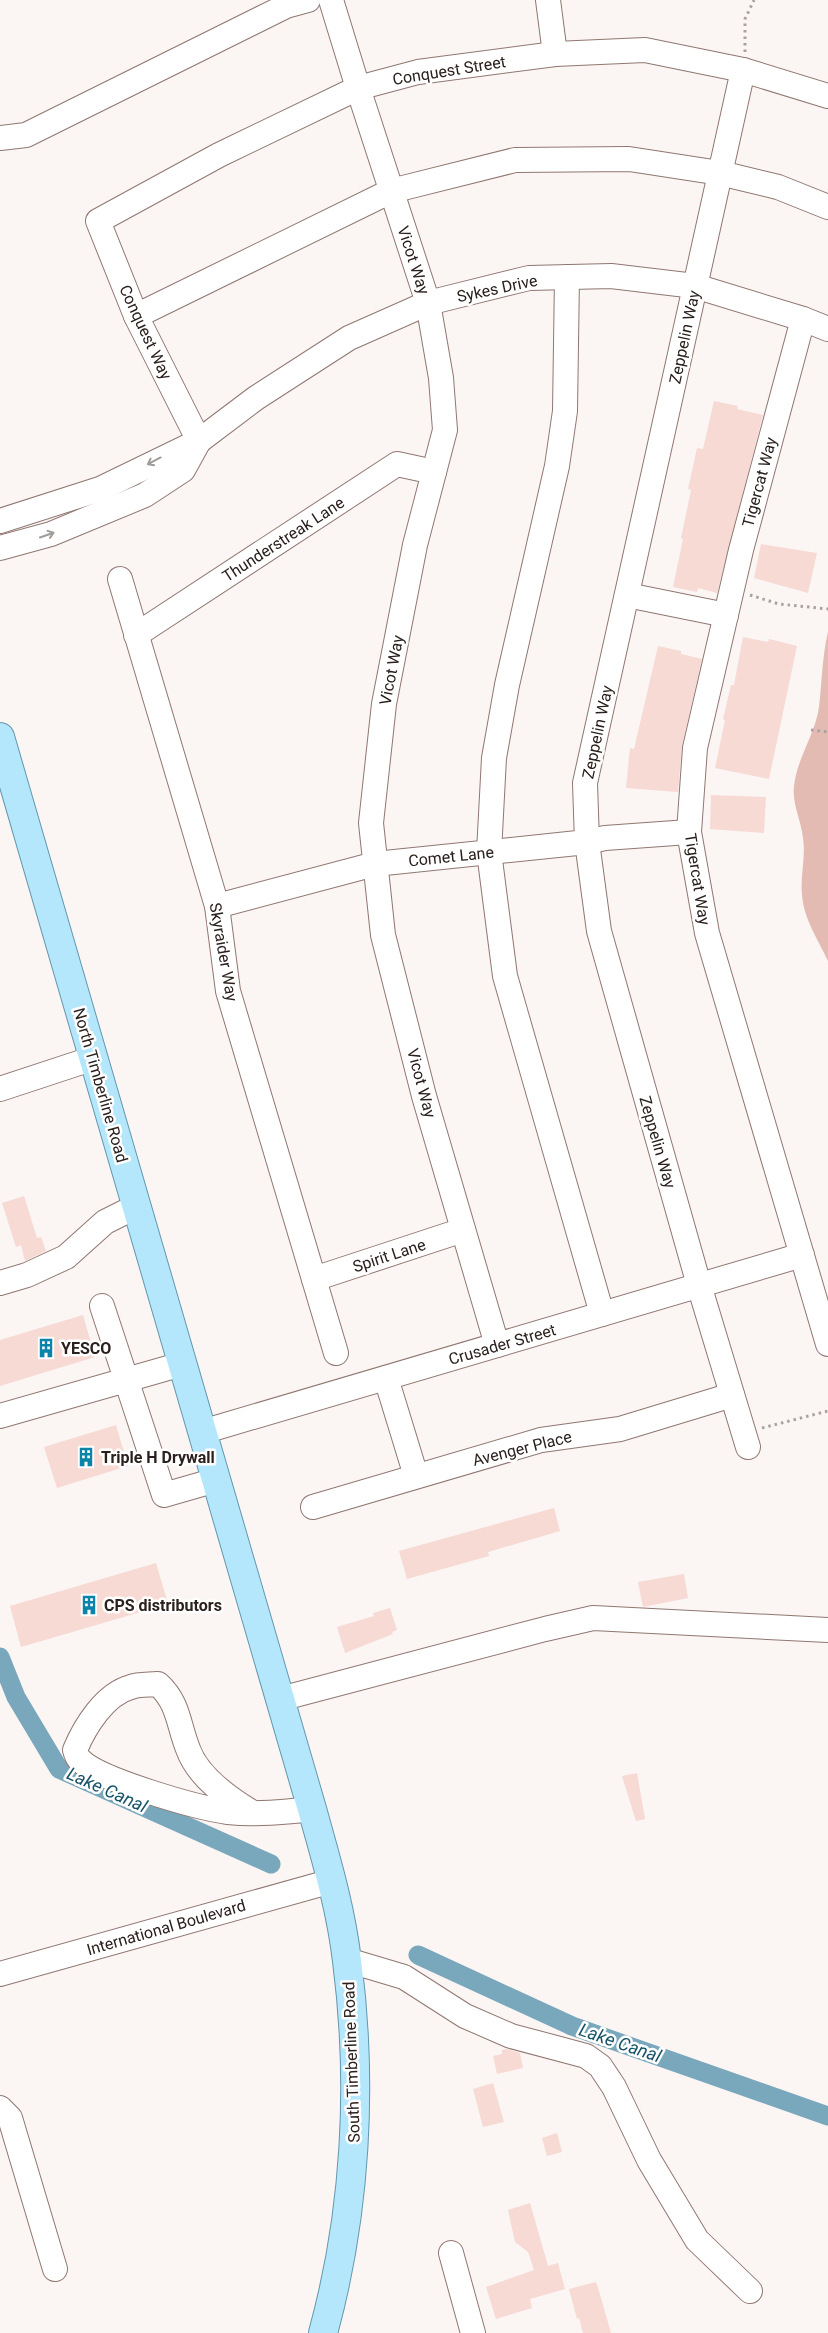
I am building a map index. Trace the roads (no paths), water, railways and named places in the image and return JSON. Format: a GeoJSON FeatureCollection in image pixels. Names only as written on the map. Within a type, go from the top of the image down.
{"type":"FeatureCollection","features":[{"type":"Feature","properties":{"kind":"main road","name":"North Timberline Road"},"geometry":{"type":"LineString","coordinates":[[0,737],[280,1700]]}},
{"type":"Feature","properties":{"kind":"main road","name":"South Timberline Road"},"geometry":{"type":"LineString","coordinates":[[280,1700],[332,1881],[347,1960],[353,2029],[355,2126],[349,2205],[323,2333]]}},
{"type":"Feature","properties":{"kind":"street"},"geometry":{"type":"LineString","coordinates":[[0,138],[26,135],[286,6],[308,0]]}},
{"type":"Feature","properties":{"kind":"street","name":"Vicot Way"},"geometry":{"type":"LineString","coordinates":[[331,0],[428,303],[441,378],[445,430],[415,545],[384,704],[371,823],[383,936],[424,1096],[497,1345]]}},
{"type":"Feature","properties":{"kind":"street"},"geometry":{"type":"LineString","coordinates":[[548,0],[555,54]]}},
{"type":"Feature","properties":{"kind":"street","name":"Conquest Street"},"geometry":{"type":"LineString","coordinates":[[98,221],[218,155],[358,88],[418,72],[555,54],[645,50],[743,70],[828,96]]}},
{"type":"Feature","properties":{"kind":"street","name":"Zeppelin Way"},"geometry":{"type":"LineString","coordinates":[[743,70],[585,783],[587,842],[599,931],[698,1286],[732,1395],[754,1438]]}},
{"type":"Feature","properties":{"kind":"street"},"geometry":{"type":"LineString","coordinates":[[136,316],[391,191],[515,160],[629,160],[720,173],[778,187],[828,207]]}},
{"type":"Feature","properties":{"kind":"street","name":"Conquest Way"},"geometry":{"type":"LineString","coordinates":[[98,221],[136,316],[199,441]]}},
{"type":"Feature","properties":{"kind":"street","name":"Sykes Drive"},"geometry":{"type":"LineString","coordinates":[[199,441],[256,398],[349,338],[428,303],[528,278],[612,276],[695,286],[803,319],[828,329]]}},
{"type":"Feature","properties":{"kind":"street"},"geometry":{"type":"LineString","coordinates":[[566,277],[565,411],[557,466],[507,685],[494,758],[489,852],[505,976],[602,1314]]}},
{"type":"Feature","properties":{"kind":"street","name":"Tigercat Way"},"geometry":{"type":"LineString","coordinates":[[803,319],[732,590],[695,748],[689,832],[707,933],[828,1344]]}},
{"type":"Feature","properties":{"kind":"street"},"geometry":{"type":"LineString","coordinates":[[0,522],[100,489],[199,441]]}},
{"type":"Feature","properties":{"kind":"street"},"geometry":{"type":"LineString","coordinates":[[0,548],[51,534],[145,495],[183,470],[199,441]]}},
{"type":"Feature","properties":{"kind":"street","name":"Thunderstreak Lane"},"geometry":{"type":"LineString","coordinates":[[136,635],[397,464],[434,472]]}},
{"type":"Feature","properties":{"kind":"street","name":"Skyraider Way"},"geometry":{"type":"LineString","coordinates":[[120,579],[218,906],[228,991],[336,1353]]}},
{"type":"Feature","properties":{"kind":"street"},"geometry":{"type":"LineString","coordinates":[[627,595],[726,615]]}},
{"type":"Feature","properties":{"kind":"street","name":"Comet Lane"},"geometry":{"type":"LineString","coordinates":[[218,906],[375,864],[587,842],[605,838],[689,832]]}},
{"type":"Feature","properties":{"kind":"street"},"geometry":{"type":"LineString","coordinates":[[0,1089],[94,1058]]}},
{"type":"Feature","properties":{"kind":"street"},"geometry":{"type":"LineString","coordinates":[[0,1283],[27,1275],[66,1257],[105,1222],[137,1206]]}},
{"type":"Feature","properties":{"kind":"street","name":"Spirit Lane"},"geometry":{"type":"LineString","coordinates":[[314,1279],[463,1230]]}},
{"type":"Feature","properties":{"kind":"street","name":"Crusader Street"},"geometry":{"type":"LineString","coordinates":[[202,1432],[802,1255]]}},
{"type":"Feature","properties":{"kind":"street"},"geometry":{"type":"LineString","coordinates":[[102,1306],[164,1495],[216,1480]]}},
{"type":"Feature","properties":{"kind":"street"},"geometry":{"type":"LineString","coordinates":[[0,1416],[182,1364]]}},
{"type":"Feature","properties":{"kind":"street"},"geometry":{"type":"LineString","coordinates":[[386,1378],[416,1476]]}},
{"type":"Feature","properties":{"kind":"street","name":"Avenger Place"},"geometry":{"type":"LineString","coordinates":[[313,1507],[541,1440],[620,1429],[732,1395]]}},
{"type":"Feature","properties":{"kind":"street"},"geometry":{"type":"LineString","coordinates":[[280,1700],[545,1629],[593,1618],[828,1630]]}},
{"type":"Feature","properties":{"kind":"street"},"geometry":{"type":"LineString","coordinates":[[253,1813],[236,1803],[208,1780],[188,1752],[170,1695],[158,1684],[130,1687],[112,1697],[98,1711],[80,1738],[75,1750],[79,1760],[102,1773],[156,1794],[226,1812],[253,1813],[312,1809]]}},
{"type":"Feature","properties":{"kind":"street","name":"International Boulevard"},"geometry":{"type":"LineString","coordinates":[[0,1974],[332,1881]]}},
{"type":"Feature","properties":{"kind":"street"},"geometry":{"type":"LineString","coordinates":[[347,1960],[404,1978],[465,2016],[511,2036],[586,2056],[600,2066],[614,2087],[649,2160],[697,2240],[750,2291]]}},
{"type":"Feature","properties":{"kind":"street"},"geometry":{"type":"LineString","coordinates":[[0,2108],[10,2118],[55,2269]]}},
{"type":"Feature","properties":{"kind":"street"},"geometry":{"type":"LineString","coordinates":[[451,2253],[473,2333]]}},
{"type":"Feature","properties":{"kind":"waterway","name":"Lake Canal"},"geometry":{"type":"LineString","coordinates":[[0,1657],[16,1697],[59,1769],[271,1864]]}},
{"type":"Feature","properties":{"kind":"waterway","name":"Lake Canal"},"geometry":{"type":"LineString","coordinates":[[418,1955],[572,2026],[828,2116]]}},
{"type":"Feature","properties":{"kind":"place","name":"YESCO"},"geometry":{"type":"Point","coordinates":[46,1348]}},
{"type":"Feature","properties":{"kind":"place","name":"Triple H Drywall"},"geometry":{"type":"Point","coordinates":[86,1457]}},
{"type":"Feature","properties":{"kind":"place","name":"CPS distributors"},"geometry":{"type":"Point","coordinates":[89,1605]}}]}
